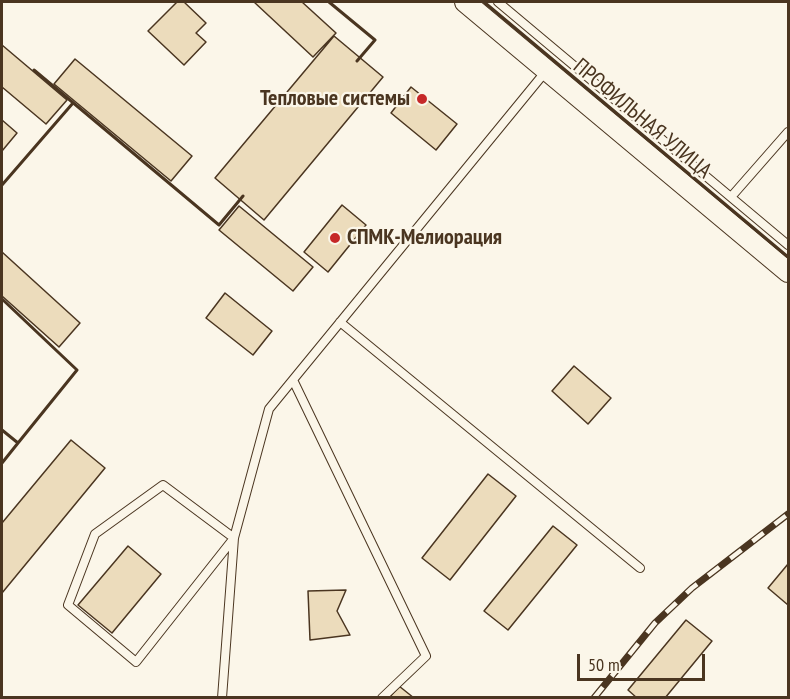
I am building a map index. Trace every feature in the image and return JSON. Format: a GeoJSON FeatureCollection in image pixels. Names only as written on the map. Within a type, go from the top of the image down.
{"type":"FeatureCollection","features":[{"type":"Feature","properties":{"kind":"street","name":"ПРОФИЛЬНАЯ УЛИЦА"},"geometry":{"type":"LineString","coordinates":[[465,2],[789,272]]}},
{"type":"Feature","properties":{"kind":"lane"},"geometry":{"type":"LineString","coordinates":[[498,2],[789,245]]}},
{"type":"Feature","properties":{"kind":"lane"},"geometry":{"type":"LineString","coordinates":[[222,698],[234,538],[269,408],[547,70]]}},
{"type":"Feature","properties":{"kind":"lane"},"geometry":{"type":"LineString","coordinates":[[731,197],[789,132]]}},
{"type":"Feature","properties":{"kind":"lane"},"geometry":{"type":"LineString","coordinates":[[340,322],[640,568]]}},
{"type":"Feature","properties":{"kind":"lane"},"geometry":{"type":"LineString","coordinates":[[293,380],[426,656],[382,698]]}},
{"type":"Feature","properties":{"kind":"lane"},"geometry":{"type":"LineString","coordinates":[[163,485],[234,538],[136,662],[68,605],[95,534],[163,485]]}},
{"type":"Feature","properties":{"kind":"building"},"geometry":{"type":"Polygon","coordinates":[[[177,2],[184,2],[206,23],[196,33],[206,42],[184,65],[148,31],[177,2]]]}},
{"type":"Feature","properties":{"kind":"building"},"geometry":{"type":"Polygon","coordinates":[[[254,2],[302,2],[336,33],[313,57],[254,2]]]}},
{"type":"Feature","properties":{"kind":"building"},"geometry":{"type":"Polygon","coordinates":[[[334,36],[383,77],[264,220],[215,178],[334,36]]]}},
{"type":"Feature","properties":{"kind":"building"},"geometry":{"type":"Polygon","coordinates":[[[2,45],[67,100],[46,124],[2,87],[2,45]]]}},
{"type":"Feature","properties":{"kind":"building"},"geometry":{"type":"Polygon","coordinates":[[[75,59],[192,156],[171,181],[54,84],[75,59]]]}},
{"type":"Feature","properties":{"kind":"building"},"geometry":{"type":"Polygon","coordinates":[[[411,87],[457,124],[436,150],[391,113],[411,87]]]}},
{"type":"Feature","properties":{"kind":"building"},"geometry":{"type":"Polygon","coordinates":[[[2,120],[17,133],[2,151],[2,120]]]}},
{"type":"Feature","properties":{"kind":"building","name":"СПМК-Мелиорация"},"geometry":{"type":"Polygon","coordinates":[[[342,205],[366,225],[328,272],[304,252],[342,205]]]}},
{"type":"Feature","properties":{"kind":"building"},"geometry":{"type":"Polygon","coordinates":[[[239,206],[313,267],[293,291],[219,230],[239,206]]]}},
{"type":"Feature","properties":{"kind":"building"},"geometry":{"type":"Polygon","coordinates":[[[2,252],[80,323],[59,347],[2,296],[2,252]]]}},
{"type":"Feature","properties":{"kind":"building"},"geometry":{"type":"Polygon","coordinates":[[[225,293],[272,331],[253,355],[206,318],[225,293]]]}},
{"type":"Feature","properties":{"kind":"building"},"geometry":{"type":"Polygon","coordinates":[[[574,366],[611,398],[588,424],[552,391],[574,366]]]}},
{"type":"Feature","properties":{"kind":"building"},"geometry":{"type":"Polygon","coordinates":[[[71,440],[105,468],[2,593],[2,523],[71,440]]]}},
{"type":"Feature","properties":{"kind":"building"},"geometry":{"type":"Polygon","coordinates":[[[488,474],[516,496],[450,580],[422,558],[488,474]]]}},
{"type":"Feature","properties":{"kind":"building"},"geometry":{"type":"Polygon","coordinates":[[[553,526],[577,545],[508,630],[484,611],[553,526]]]}},
{"type":"Feature","properties":{"kind":"building"},"geometry":{"type":"Polygon","coordinates":[[[128,546],[161,574],[112,633],[78,605],[128,546]]]}},
{"type":"Feature","properties":{"kind":"building"},"geometry":{"type":"Polygon","coordinates":[[[788,564],[788,605],[768,588],[788,564]]]}},
{"type":"Feature","properties":{"kind":"building"},"geometry":{"type":"Polygon","coordinates":[[[346,590],[337,611],[350,635],[310,640],[308,591],[346,590]]]}},
{"type":"Feature","properties":{"kind":"building"},"geometry":{"type":"Polygon","coordinates":[[[686,620],[712,641],[665,698],[637,698],[628,690],[686,620]]]}},
{"type":"Feature","properties":{"kind":"building"},"geometry":{"type":"Polygon","coordinates":[[[399,686],[414,698],[389,698],[399,686]]]}},
{"type":"Feature","properties":{"kind":"railway"},"geometry":{"type":"LineString","coordinates":[[594,698],[655,623],[692,588],[788,514]]}},
{"type":"Feature","properties":{"kind":"wall"},"geometry":{"type":"LineString","coordinates":[[329,2],[375,40],[357,61]]}},
{"type":"Feature","properties":{"kind":"wall"},"geometry":{"type":"LineString","coordinates":[[484,2],[788,257]]}},
{"type":"Feature","properties":{"kind":"wall"},"geometry":{"type":"LineString","coordinates":[[34,70],[219,225],[243,196]]}},
{"type":"Feature","properties":{"kind":"wall"},"geometry":{"type":"LineString","coordinates":[[2,185],[73,103]]}},
{"type":"Feature","properties":{"kind":"wall"},"geometry":{"type":"LineString","coordinates":[[2,299],[77,370],[18,443]]}},
{"type":"Feature","properties":{"kind":"wall"},"geometry":{"type":"LineString","coordinates":[[2,430],[18,443],[2,463]]}},
{"type":"Feature","properties":{"kind":"place","name":"Тепловые системы"},"geometry":{"type":"Point","coordinates":[422,99]}},
{"type":"Feature","properties":{"kind":"place","name":"СПМК-Мелиорация"},"geometry":{"type":"Point","coordinates":[335,238]}}]}
